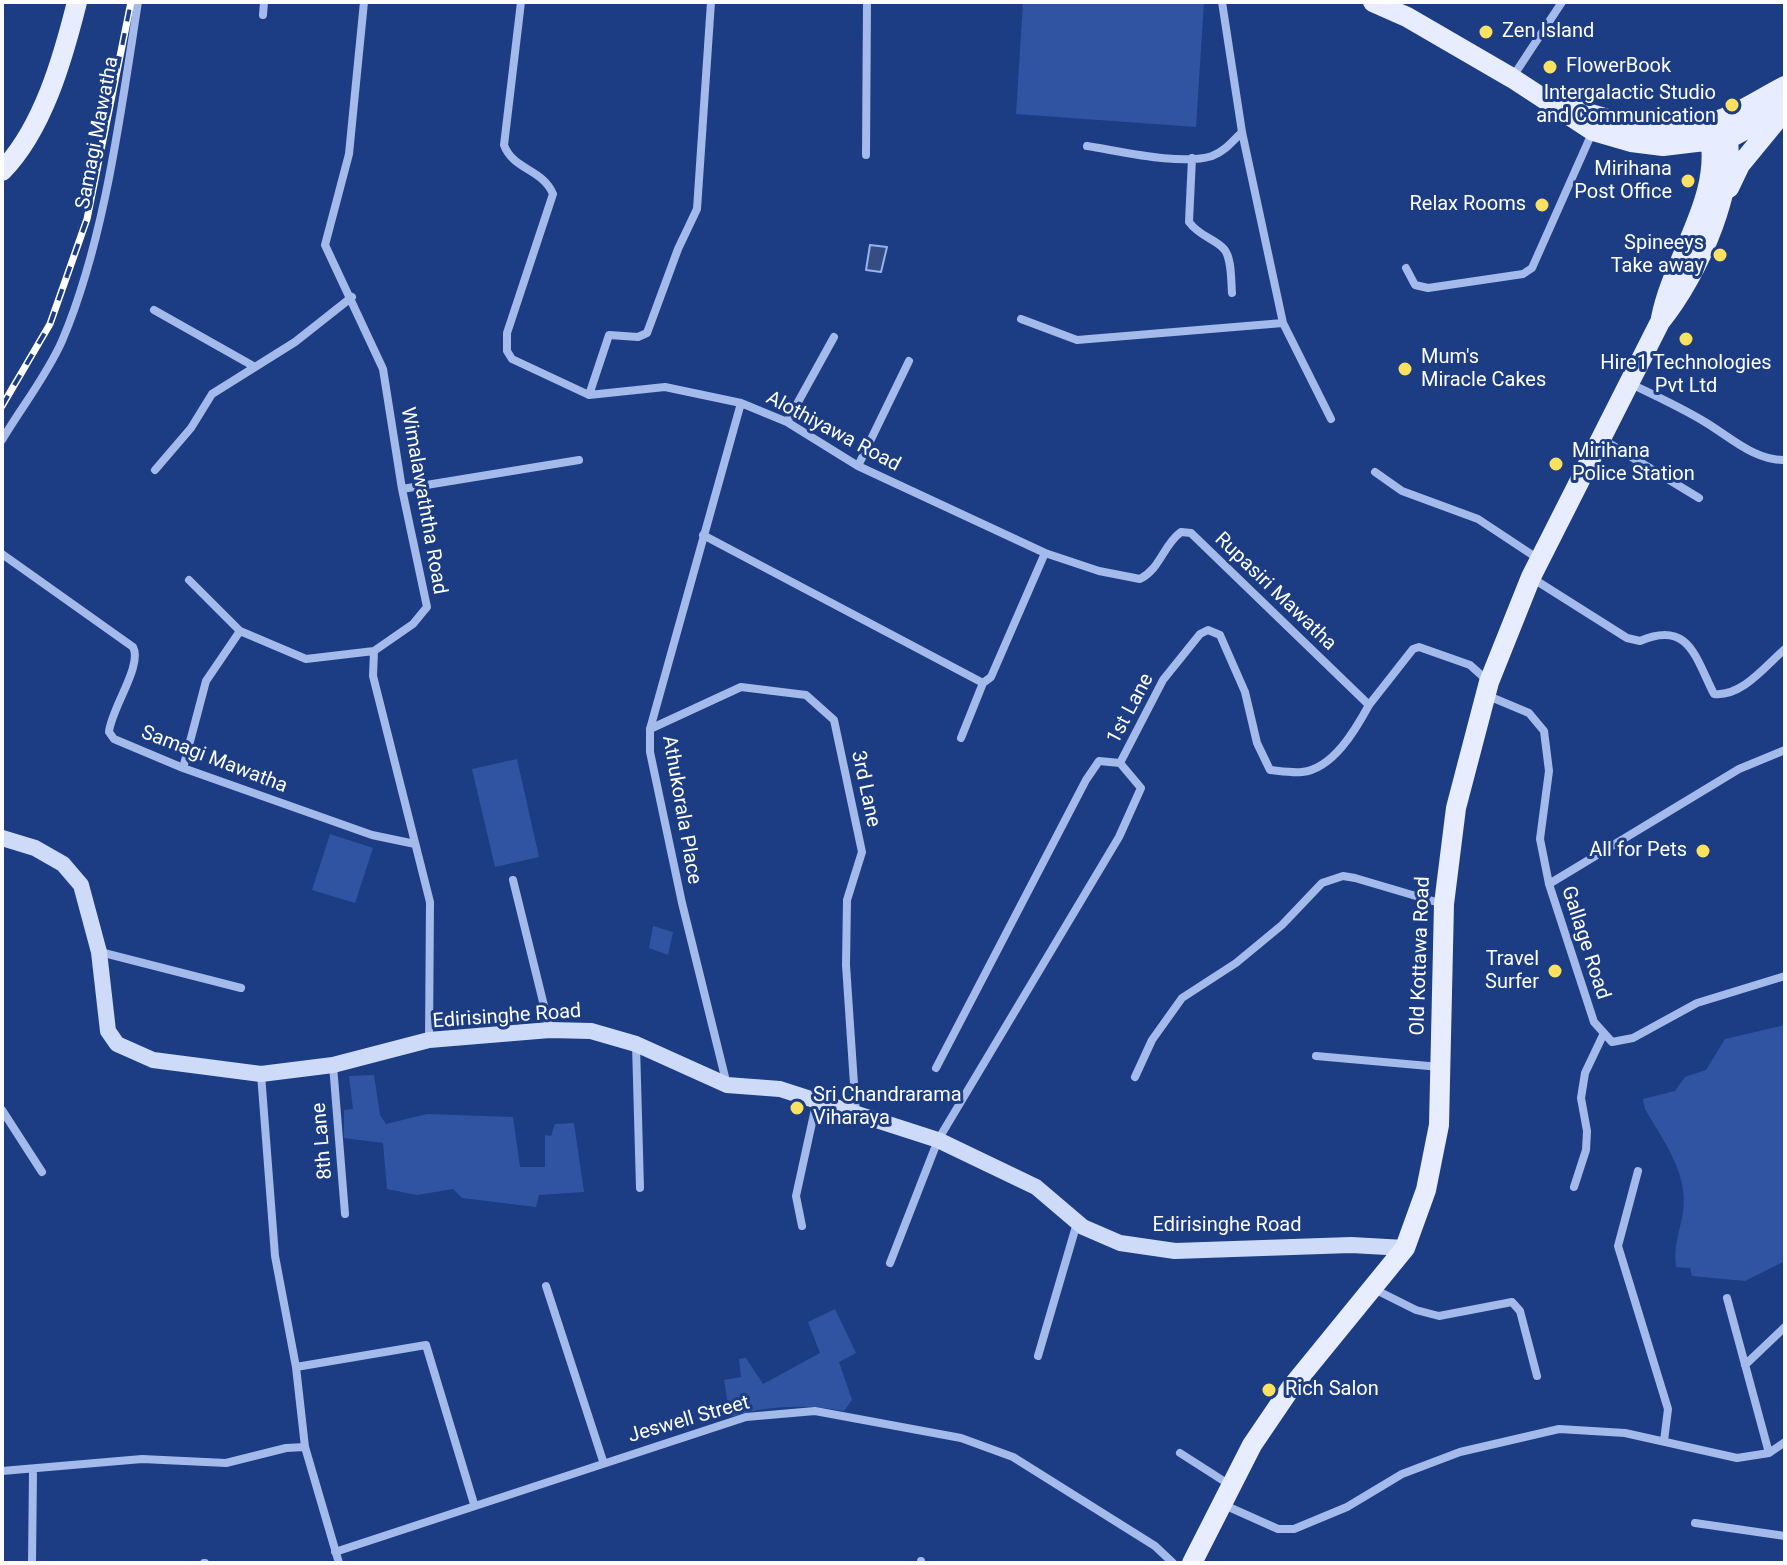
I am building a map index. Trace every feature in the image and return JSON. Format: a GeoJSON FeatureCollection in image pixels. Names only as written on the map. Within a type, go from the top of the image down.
{"type":"FeatureCollection","features":[{"type":"Feature","properties":{"kind":"main road"},"geometry":{"type":"LineString","coordinates":[[2,171],[15,157],[41,110],[77,2]]}},
{"type":"Feature","properties":{"kind":"main road"},"geometry":{"type":"LineString","coordinates":[[1373,2],[1409,13],[1593,131],[1631,142],[1663,146],[1785,110]]}},
{"type":"Feature","properties":{"kind":"main road"},"geometry":{"type":"LineString","coordinates":[[1538,94],[1609,120],[1647,127],[1718,130],[1785,86]]}},
{"type":"Feature","properties":{"kind":"main road"},"geometry":{"type":"LineString","coordinates":[[1721,204],[1740,165],[1785,110]]}},
{"type":"Feature","properties":{"kind":"main road","name":"Old Kottawa Road"},"geometry":{"type":"LineString","coordinates":[[1192,1563],[1252,1445],[1290,1389],[1405,1248],[1426,1190],[1439,1125],[1444,904],[1456,808],[1488,689],[1536,569],[1660,322],[1681,296],[1721,204],[1718,130]]}},
{"type":"Feature","properties":{"kind":"main road","name":"Old Kottawa Road"},"geometry":{"type":"LineString","coordinates":[[1660,322],[1667,287],[1694,231],[1707,189],[1718,130]]}},
{"type":"Feature","properties":{"kind":"main road","name":"Edirisinghe Road"},"geometry":{"type":"LineString","coordinates":[[2,838],[35,848],[63,864],[81,885],[99,952],[108,1031],[117,1044],[153,1060],[261,1074],[333,1065],[429,1040],[550,1030],[591,1031],[636,1044],[727,1085],[780,1089],[938,1140],[1036,1187],[1078,1222],[1120,1243],[1175,1251],[1351,1245],[1405,1248]]}},
{"type":"Feature","properties":{"kind":"street","name":"Samagi Mawatha"},"geometry":{"type":"LineString","coordinates":[[2,440],[61,343],[79,293],[117,140],[138,2]]}},
{"type":"Feature","properties":{"kind":"street"},"geometry":{"type":"LineString","coordinates":[[263,15],[264,2]]}},
{"type":"Feature","properties":{"kind":"street","name":"Wimalawaththa Road"},"geometry":{"type":"LineString","coordinates":[[364,2],[349,154],[325,245],[333,269],[352,297],[383,369],[402,489],[427,607],[413,624],[374,651]]}},
{"type":"Feature","properties":{"kind":"street"},"geometry":{"type":"LineString","coordinates":[[521,2],[504,145],[514,163],[546,181],[553,194],[507,333],[507,351],[512,359],[589,395],[609,335],[638,337],[647,333],[678,249],[697,209],[711,2]]}},
{"type":"Feature","properties":{"kind":"street"},"geometry":{"type":"LineString","coordinates":[[866,155],[867,2]]}},
{"type":"Feature","properties":{"kind":"street"},"geometry":{"type":"LineString","coordinates":[[1222,2],[1242,132],[1283,323],[1331,419]]}},
{"type":"Feature","properties":{"kind":"street"},"geometry":{"type":"LineString","coordinates":[[1512,78],[1562,2]]}},
{"type":"Feature","properties":{"kind":"street"},"geometry":{"type":"LineString","coordinates":[[1406,268],[1415,285],[1428,288],[1523,274],[1532,268],[1593,131]]}},
{"type":"Feature","properties":{"kind":"street"},"geometry":{"type":"LineString","coordinates":[[1087,146],[1192,158],[1209,157],[1223,151],[1242,132]]}},
{"type":"Feature","properties":{"kind":"street"},"geometry":{"type":"LineString","coordinates":[[1192,158],[1189,222],[1205,239],[1222,247],[1227,254],[1232,293]]}},
{"type":"Feature","properties":{"kind":"street"},"geometry":{"type":"LineString","coordinates":[[155,470],[191,428],[212,394],[295,342],[352,297]]}},
{"type":"Feature","properties":{"kind":"street"},"geometry":{"type":"LineString","coordinates":[[154,310],[255,367]]}},
{"type":"Feature","properties":{"kind":"street"},"geometry":{"type":"LineString","coordinates":[[1021,319],[1077,340],[1283,323]]}},
{"type":"Feature","properties":{"kind":"street"},"geometry":{"type":"LineString","coordinates":[[787,422],[834,337]]}},
{"type":"Feature","properties":{"kind":"street"},"geometry":{"type":"LineString","coordinates":[[858,466],[909,361]]}},
{"type":"Feature","properties":{"kind":"street"},"geometry":{"type":"LineString","coordinates":[[1631,383],[1705,422],[1739,445],[1776,460],[1785,460]]}},
{"type":"Feature","properties":{"kind":"street","name":"Alothiyawa Road"},"geometry":{"type":"LineString","coordinates":[[589,395],[665,387],[741,403],[787,422],[858,466],[1045,553]]}},
{"type":"Feature","properties":{"kind":"street","name":"Athukorala Place"},"geometry":{"type":"LineString","coordinates":[[727,1085],[682,903],[650,752],[650,729],[741,403]]}},
{"type":"Feature","properties":{"kind":"street"},"geometry":{"type":"LineString","coordinates":[[1602,439],[1699,498]]}},
{"type":"Feature","properties":{"kind":"street"},"geometry":{"type":"LineString","coordinates":[[402,489],[579,460]]}},
{"type":"Feature","properties":{"kind":"street"},"geometry":{"type":"LineString","coordinates":[[1375,472],[1402,491],[1478,519],[1536,569],[1627,638],[1640,641],[1658,633],[1672,634],[1687,643],[1714,694],[1725,695],[1741,688],[1785,649]]}},
{"type":"Feature","properties":{"kind":"street","name":"Rupasiri Mawatha"},"geometry":{"type":"LineString","coordinates":[[1045,553],[1099,571],[1140,579],[1155,569],[1171,540],[1181,532],[1191,533],[1369,705]]}},
{"type":"Feature","properties":{"kind":"street"},"geometry":{"type":"LineString","coordinates":[[703,535],[983,683]]}},
{"type":"Feature","properties":{"kind":"street"},"geometry":{"type":"LineString","coordinates":[[961,738],[983,683],[991,677],[1045,553]]}},
{"type":"Feature","properties":{"kind":"street","name":"Samagi Mawatha"},"geometry":{"type":"LineString","coordinates":[[2,554],[133,647],[136,661],[109,732],[114,739],[183,768],[372,835],[415,844]]}},
{"type":"Feature","properties":{"kind":"street"},"geometry":{"type":"LineString","coordinates":[[189,580],[240,631],[306,659],[374,651],[373,676],[430,902],[429,1040]]}},
{"type":"Feature","properties":{"kind":"street","name":"1st Lane"},"geometry":{"type":"LineString","coordinates":[[938,1140],[1119,837],[1141,788],[1120,763],[1163,680],[1200,634],[1208,630],[1220,635],[1237,673],[1257,743],[1270,770],[1304,772],[1321,765],[1334,756],[1369,705]]}},
{"type":"Feature","properties":{"kind":"street"},"geometry":{"type":"LineString","coordinates":[[183,768],[206,681],[240,631]]}},
{"type":"Feature","properties":{"kind":"street"},"geometry":{"type":"LineString","coordinates":[[1369,705],[1413,649],[1419,647],[1470,665],[1488,689]]}},
{"type":"Feature","properties":{"kind":"street","name":"3rd Lane"},"geometry":{"type":"LineString","coordinates":[[650,729],[741,687],[806,695],[834,720],[862,852],[847,900],[846,939],[856,1115]]}},
{"type":"Feature","properties":{"kind":"street","name":"Gallage Road"},"geometry":{"type":"LineString","coordinates":[[1488,689],[1529,713],[1544,731],[1549,771],[1540,839],[1549,884],[1594,1022],[1604,1033]]}},
{"type":"Feature","properties":{"kind":"street"},"geometry":{"type":"LineString","coordinates":[[1549,884],[1739,769],[1785,750]]}},
{"type":"Feature","properties":{"kind":"street"},"geometry":{"type":"LineString","coordinates":[[936,1068],[1086,780],[1099,761],[1120,763]]}},
{"type":"Feature","properties":{"kind":"street"},"geometry":{"type":"LineString","coordinates":[[1135,1077],[1152,1040],[1182,998],[1236,963],[1282,925],[1322,883],[1343,876],[1355,878],[1444,904]]}},
{"type":"Feature","properties":{"kind":"street"},"geometry":{"type":"LineString","coordinates":[[513,880],[550,1030]]}},
{"type":"Feature","properties":{"kind":"street"},"geometry":{"type":"LineString","coordinates":[[99,952],[241,988]]}},
{"type":"Feature","properties":{"kind":"street"},"geometry":{"type":"LineString","coordinates":[[1574,1187],[1586,1150],[1587,1131],[1581,1098],[1585,1073],[1604,1033],[1612,1042],[1633,1038],[1697,1003],[1785,976]]}},
{"type":"Feature","properties":{"kind":"street"},"geometry":{"type":"LineString","coordinates":[[636,1044],[640,1188]]}},
{"type":"Feature","properties":{"kind":"street"},"geometry":{"type":"LineString","coordinates":[[1316,1056],[1441,1067]]}},
{"type":"Feature","properties":{"kind":"street","name":"8th Lane"},"geometry":{"type":"LineString","coordinates":[[333,1065],[345,1214]]}},
{"type":"Feature","properties":{"kind":"street"},"geometry":{"type":"LineString","coordinates":[[261,1074],[275,1256],[296,1367],[305,1447],[339,1563]]}},
{"type":"Feature","properties":{"kind":"street"},"geometry":{"type":"LineString","coordinates":[[802,1226],[796,1196],[817,1099]]}},
{"type":"Feature","properties":{"kind":"street"},"geometry":{"type":"LineString","coordinates":[[2,1110],[42,1172]]}},
{"type":"Feature","properties":{"kind":"street"},"geometry":{"type":"LineString","coordinates":[[890,1263],[938,1140]]}},
{"type":"Feature","properties":{"kind":"street"},"geometry":{"type":"LineString","coordinates":[[1638,1171],[1618,1246],[1668,1409],[1664,1441]]}},
{"type":"Feature","properties":{"kind":"street"},"geometry":{"type":"LineString","coordinates":[[1038,1356],[1078,1222]]}},
{"type":"Feature","properties":{"kind":"street"},"geometry":{"type":"LineString","coordinates":[[546,1286],[603,1461]]}},
{"type":"Feature","properties":{"kind":"street"},"geometry":{"type":"LineString","coordinates":[[1374,1289],[1416,1310],[1439,1316],[1512,1302],[1520,1311],[1537,1376]]}},
{"type":"Feature","properties":{"kind":"street"},"geometry":{"type":"LineString","coordinates":[[1727,1298],[1769,1453]]}},
{"type":"Feature","properties":{"kind":"street"},"geometry":{"type":"LineString","coordinates":[[1745,1365],[1785,1327]]}},
{"type":"Feature","properties":{"kind":"street"},"geometry":{"type":"LineString","coordinates":[[296,1367],[426,1345],[474,1504]]}},
{"type":"Feature","properties":{"kind":"street","name":"Jeswell Street"},"geometry":{"type":"LineString","coordinates":[[335,1552],[603,1461],[746,1417],[815,1411],[961,1438],[1013,1457],[1155,1546],[1173,1563]]}},
{"type":"Feature","properties":{"kind":"street"},"geometry":{"type":"LineString","coordinates":[[1180,1453],[1226,1494],[1278,1529],[1294,1529],[1347,1507],[1402,1474],[1460,1452],[1559,1429],[1625,1433],[1737,1458],[1769,1453],[1785,1442]]}},
{"type":"Feature","properties":{"kind":"street"},"geometry":{"type":"LineString","coordinates":[[2,1471],[33,1471],[142,1459],[226,1463],[286,1448],[305,1447]]}},
{"type":"Feature","properties":{"kind":"street"},"geometry":{"type":"LineString","coordinates":[[32,1563],[33,1471]]}},
{"type":"Feature","properties":{"kind":"street"},"geometry":{"type":"LineString","coordinates":[[1695,1523],[1785,1536]]}},
{"type":"Feature","properties":{"kind":"shaded area"},"geometry":{"type":"Polygon","coordinates":[[[1023,2],[1204,2],[1196,127],[1016,114],[1023,2]]]}},
{"type":"Feature","properties":{"kind":"shaded area"},"geometry":{"type":"Polygon","coordinates":[[[870,245],[887,247],[881,272],[866,270],[870,245]]]}},
{"type":"Feature","properties":{"kind":"shaded area"},"geometry":{"type":"Polygon","coordinates":[[[517,759],[539,857],[495,867],[472,769],[517,759]]]}},
{"type":"Feature","properties":{"kind":"shaded area"},"geometry":{"type":"Polygon","coordinates":[[[330,834],[373,848],[355,903],[312,890],[330,834]]]}},
{"type":"Feature","properties":{"kind":"shaded area"},"geometry":{"type":"Polygon","coordinates":[[[653,926],[673,932],[668,955],[649,948],[653,926]]]}},
{"type":"Feature","properties":{"kind":"shaded area"},"geometry":{"type":"Polygon","coordinates":[[[1785,1025],[1785,1261],[1745,1281],[1692,1276],[1690,1268],[1676,1267],[1675,1260],[1683,1212],[1682,1184],[1673,1158],[1645,1109],[1643,1099],[1675,1091],[1685,1077],[1706,1070],[1725,1039],[1785,1025]]]}},
{"type":"Feature","properties":{"kind":"shaded area"},"geometry":{"type":"Polygon","coordinates":[[[374,1075],[380,1115],[386,1124],[427,1114],[513,1117],[520,1167],[545,1167],[545,1135],[551,1136],[555,1124],[574,1123],[584,1192],[539,1195],[536,1207],[462,1198],[453,1189],[417,1195],[387,1189],[383,1143],[344,1138],[344,1110],[353,1109],[349,1076],[374,1075]]]}},
{"type":"Feature","properties":{"kind":"shaded area"},"geometry":{"type":"Polygon","coordinates":[[[835,1309],[856,1353],[839,1362],[852,1400],[844,1411],[787,1407],[730,1417],[724,1380],[741,1377],[739,1359],[746,1358],[763,1384],[820,1353],[808,1322],[835,1309]]]}},
{"type":"Feature","properties":{"kind":"railway"},"geometry":{"type":"LineString","coordinates":[[2,406],[50,324],[87,219],[131,2]]}},
{"type":"Feature","properties":{"kind":"place","name":"Zen Island"},"geometry":{"type":"Point","coordinates":[1486,32]}},
{"type":"Feature","properties":{"kind":"place","name":"FlowerBook"},"geometry":{"type":"Point","coordinates":[1550,67]}},
{"type":"Feature","properties":{"kind":"place","name":"Intergalactic Studio and Communication"},"geometry":{"type":"Point","coordinates":[1732,105]}},
{"type":"Feature","properties":{"kind":"place","name":"Mirihana Post Office"},"geometry":{"type":"Point","coordinates":[1688,181]}},
{"type":"Feature","properties":{"kind":"place","name":"Relax Rooms"},"geometry":{"type":"Point","coordinates":[1542,205]}},
{"type":"Feature","properties":{"kind":"place","name":"Spineeys Take away"},"geometry":{"type":"Point","coordinates":[1720,255]}},
{"type":"Feature","properties":{"kind":"place","name":"Hire1 Technologies Pvt Ltd"},"geometry":{"type":"Point","coordinates":[1686,339]}},
{"type":"Feature","properties":{"kind":"place","name":"Mum's Miracle Cakes"},"geometry":{"type":"Point","coordinates":[1405,369]}},
{"type":"Feature","properties":{"kind":"place","name":"Mirihana Police Station"},"geometry":{"type":"Point","coordinates":[1556,464]}},
{"type":"Feature","properties":{"kind":"place","name":"All for Pets"},"geometry":{"type":"Point","coordinates":[1703,851]}},
{"type":"Feature","properties":{"kind":"place","name":"Travel Surfer"},"geometry":{"type":"Point","coordinates":[1555,971]}},
{"type":"Feature","properties":{"kind":"place","name":"Sri Chandrarama Viharaya"},"geometry":{"type":"Point","coordinates":[797,1108]}},
{"type":"Feature","properties":{"kind":"place","name":"Rich Salon"},"geometry":{"type":"Point","coordinates":[1269,1390]}}]}
